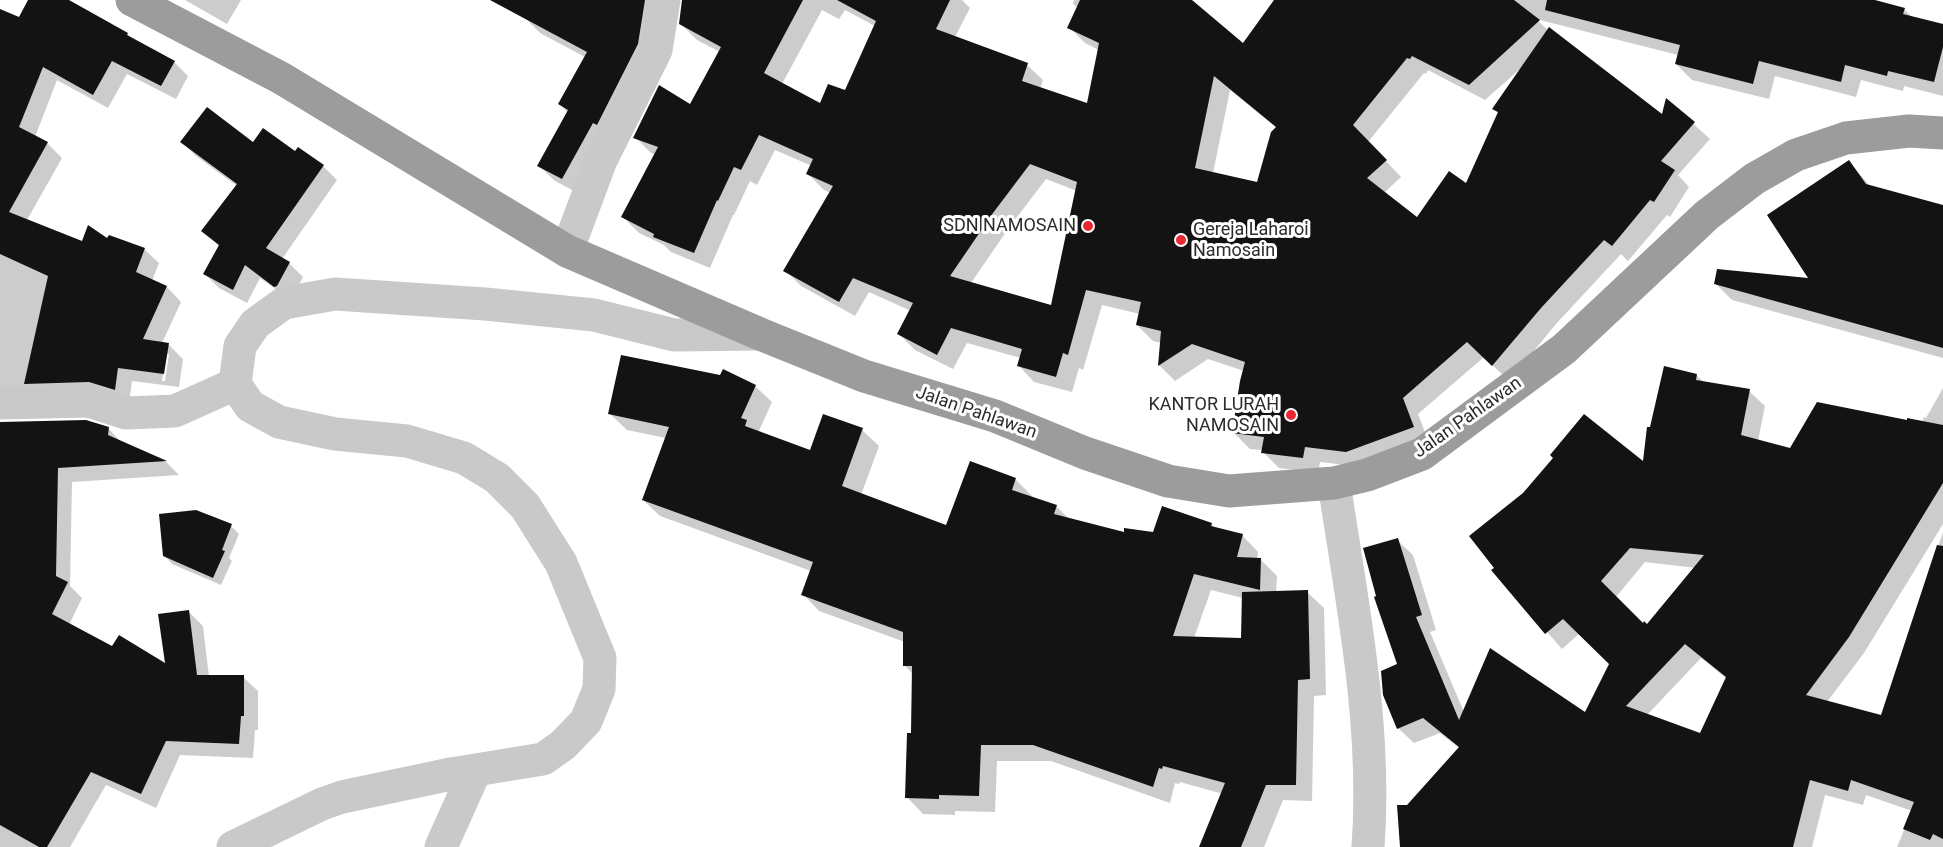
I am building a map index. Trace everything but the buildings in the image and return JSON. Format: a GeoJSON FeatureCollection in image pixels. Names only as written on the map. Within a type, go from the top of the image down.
{"type":"FeatureCollection","features":[{"type":"Feature","properties":{"kind":"highway","name":"Jalan Pahlawan"},"geometry":{"type":"LineString","coordinates":[[132,0],[281,78],[567,250],[760,334],[864,376],[995,416],[1085,453],[1168,481],[1229,491],[1334,483],[1367,475],[1422,454],[1564,349],[1707,215],[1754,179],[1796,155],[1846,138],[1909,131],[1943,133]]}},
{"type":"Feature","properties":{"kind":"street"},"geometry":{"type":"LineString","coordinates":[[567,250],[601,160],[656,50],[664,0]]}},
{"type":"Feature","properties":{"kind":"street"},"geometry":{"type":"LineString","coordinates":[[233,847],[322,804],[451,774],[543,759],[563,745],[586,721],[599,689],[600,658],[561,563],[525,506],[497,478],[464,458],[407,441],[335,434],[279,422],[250,406],[235,384],[240,346],[255,324],[284,303],[335,294],[485,304],[594,315],[674,335],[760,334]]}},
{"type":"Feature","properties":{"kind":"street"},"geometry":{"type":"LineString","coordinates":[[0,403],[89,401],[126,412],[175,411],[235,384]]}},
{"type":"Feature","properties":{"kind":"street"},"geometry":{"type":"LineString","coordinates":[[1334,483],[1365,691],[1371,807],[1368,847]]}},
{"type":"Feature","properties":{"kind":"street"},"geometry":{"type":"LineString","coordinates":[[441,847],[475,771]]}},
{"type":"Feature","properties":{"kind":"place","name":"SDN NAMOSAIN"},"geometry":{"type":"Point","coordinates":[1088,226]}},
{"type":"Feature","properties":{"kind":"place","name":"Gereja Laharoi Namosain"},"geometry":{"type":"Point","coordinates":[1181,240]}},
{"type":"Feature","properties":{"kind":"place","name":"KANTOR LURAH NAMOSAIN"},"geometry":{"type":"Point","coordinates":[1291,415]}}]}
